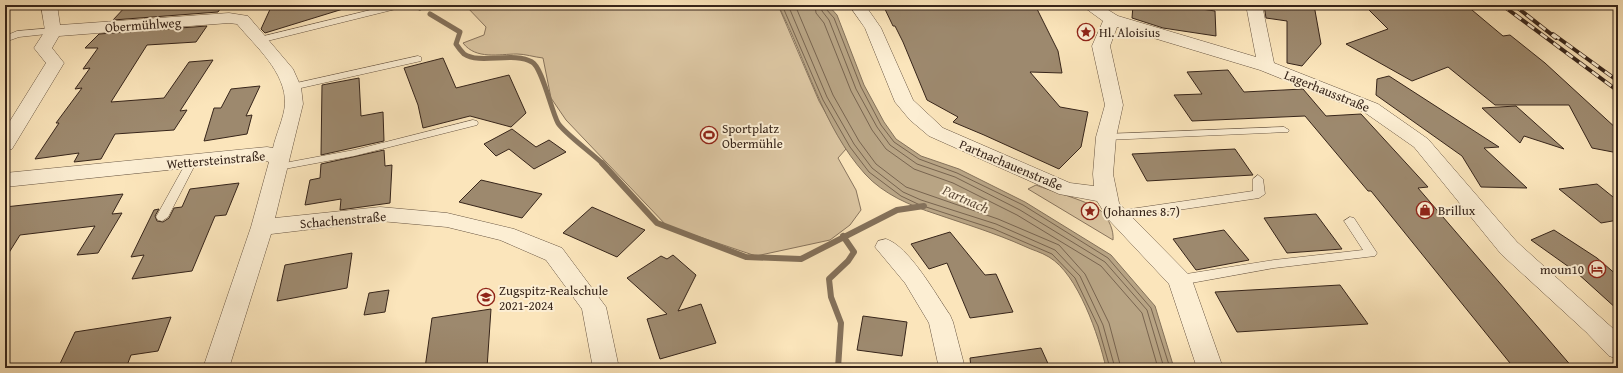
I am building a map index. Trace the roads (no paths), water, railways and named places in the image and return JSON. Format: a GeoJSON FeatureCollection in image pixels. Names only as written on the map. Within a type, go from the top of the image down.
{"type":"FeatureCollection","features":[{"type":"Feature","properties":{"kind":"street"},"geometry":{"type":"LineString","coordinates":[[5,145],[55,63],[43,48],[53,31],[49,5]]}},
{"type":"Feature","properties":{"kind":"street","name":"Partnachauenstraße"},"geometry":{"type":"LineString","coordinates":[[857,5],[873,28],[904,102],[917,116],[936,132],[1066,189],[1111,205]]}},
{"type":"Feature","properties":{"kind":"street","name":"Lagerhausstraße"},"geometry":{"type":"LineString","coordinates":[[1089,5],[1112,20],[1266,66],[1371,108],[1421,143],[1509,248],[1595,325],[1618,349]]}},
{"type":"Feature","properties":{"kind":"street"},"geometry":{"type":"LineString","coordinates":[[1254,5],[1266,66]]}},
{"type":"Feature","properties":{"kind":"street","name":"Obermühlweg"},"geometry":{"type":"LineString","coordinates":[[53,31],[229,18],[242,20],[287,73],[292,87],[294,104],[279,163]]}},
{"type":"Feature","properties":{"kind":"street"},"geometry":{"type":"LineString","coordinates":[[1112,20],[1101,46],[1114,105],[1106,137],[1103,174],[1111,205],[1180,280],[1210,368]]}},
{"type":"Feature","properties":{"kind":"street","name":"Wettersteinstraße"},"geometry":{"type":"LineString","coordinates":[[5,180],[267,153],[279,163],[262,227],[216,368]]}},
{"type":"Feature","properties":{"kind":"street","name":"Schachenstraße"},"geometry":{"type":"LineString","coordinates":[[262,227],[380,214],[447,220],[506,234],[554,254],[594,307],[606,368]]}},
{"type":"Feature","properties":{"kind":"street"},"geometry":{"type":"LineString","coordinates":[[886,247],[913,277],[941,322],[952,368]]}},
{"type":"Feature","properties":{"kind":"lane"},"geometry":{"type":"LineString","coordinates":[[259,40],[401,5]]}},
{"type":"Feature","properties":{"kind":"lane"},"geometry":{"type":"LineString","coordinates":[[5,39],[17,34],[53,31]]}},
{"type":"Feature","properties":{"kind":"lane"},"geometry":{"type":"LineString","coordinates":[[292,87],[418,59]]}},
{"type":"Feature","properties":{"kind":"lane"},"geometry":{"type":"LineString","coordinates":[[279,163],[354,153],[472,123]]}},
{"type":"Feature","properties":{"kind":"lane"},"geometry":{"type":"LineString","coordinates":[[1106,137],[1284,130]]}},
{"type":"Feature","properties":{"kind":"lane"},"geometry":{"type":"LineString","coordinates":[[162,216],[192,161]]}},
{"type":"Feature","properties":{"kind":"lane"},"geometry":{"type":"LineString","coordinates":[[1111,205],[1259,194],[1258,178]]}},
{"type":"Feature","properties":{"kind":"lane"},"geometry":{"type":"LineString","coordinates":[[1180,280],[1274,264],[1371,253],[1350,221]]}},
{"type":"Feature","properties":{"kind":"water","name":"Partnach"},"geometry":{"type":"Polygon","coordinates":[[[778,5],[828,5],[837,15],[864,85],[884,122],[896,139],[921,156],[959,169],[1025,202],[1111,255],[1155,306],[1174,368],[1106,368],[1093,323],[1078,291],[1059,265],[1049,257],[1013,241],[907,203],[880,188],[872,181],[850,155],[837,135],[816,92],[778,5]]]}},
{"type":"Feature","properties":{"kind":"waterway"},"geometry":{"type":"LineString","coordinates":[[430,14],[460,32],[456,44],[464,54],[479,58],[516,58],[525,59],[532,62],[539,72],[558,123],[566,132],[603,164]]}},
{"type":"Feature","properties":{"kind":"waterway"},"geometry":{"type":"LineString","coordinates":[[603,164],[657,223],[746,257],[801,259],[844,237]]}},
{"type":"Feature","properties":{"kind":"waterway"},"geometry":{"type":"LineString","coordinates":[[844,237],[897,210],[924,206]]}},
{"type":"Feature","properties":{"kind":"waterway"},"geometry":{"type":"LineString","coordinates":[[838,368],[841,323],[831,297],[829,279],[848,261],[854,252],[844,237]]}},
{"type":"Feature","properties":{"kind":"railway"},"geometry":{"type":"LineString","coordinates":[[1502,5],[1618,91]]}},
{"type":"Feature","properties":{"kind":"railway"},"geometry":{"type":"LineString","coordinates":[[1514,5],[1556,38]]}},
{"type":"Feature","properties":{"kind":"railway"},"geometry":{"type":"LineString","coordinates":[[1553,34],[1618,81]]}},
{"type":"Feature","properties":{"kind":"place","name":"Hl. Aloisius"},"geometry":{"type":"Point","coordinates":[1086,32]}},
{"type":"Feature","properties":{"kind":"place","name":"Sportplatz Obermühle"},"geometry":{"type":"Point","coordinates":[709,135]}},
{"type":"Feature","properties":{"kind":"place","name":"Brillux"},"geometry":{"type":"Point","coordinates":[1425,210]}},
{"type":"Feature","properties":{"kind":"place","name":"(Johannes 8.7)"},"geometry":{"type":"Point","coordinates":[1090,211]}},
{"type":"Feature","properties":{"kind":"place","name":"moun10"},"geometry":{"type":"Point","coordinates":[1597,269]}},
{"type":"Feature","properties":{"kind":"place","name":"Zugspitz-Realschule 2021-2024"},"geometry":{"type":"Point","coordinates":[486,297]}}]}
